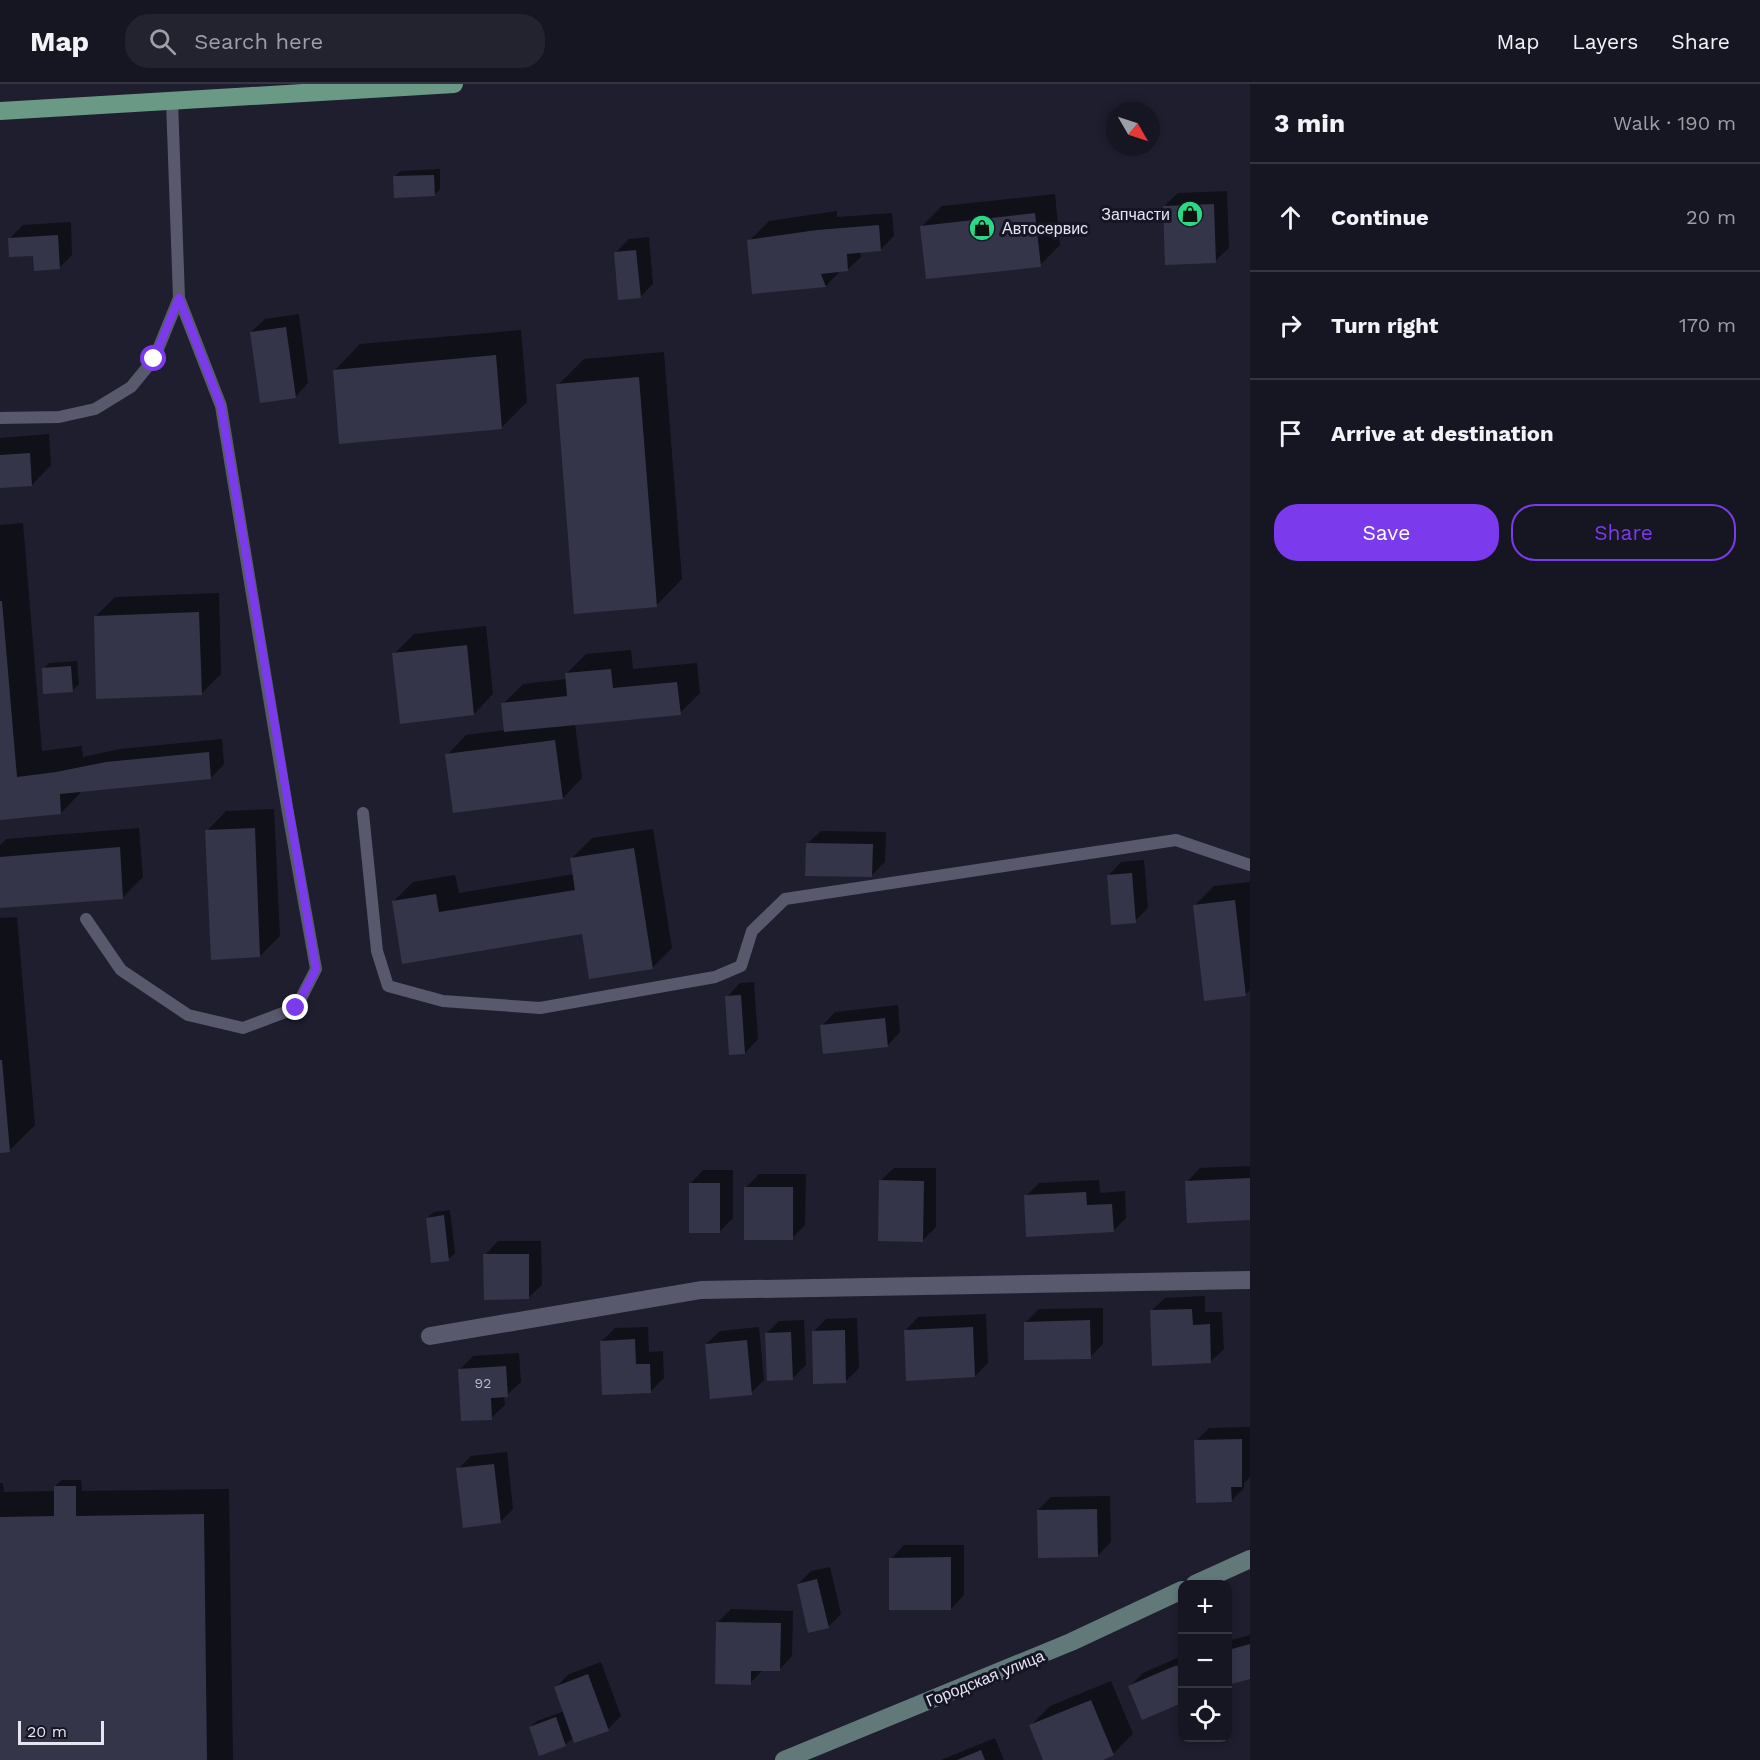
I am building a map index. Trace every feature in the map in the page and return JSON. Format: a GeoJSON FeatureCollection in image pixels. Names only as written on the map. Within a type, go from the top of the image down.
{"type":"FeatureCollection","features":[{"type":"Feature","properties":{"kind":"main road"},"geometry":{"type":"LineString","coordinates":[[0,111],[454,84]]}},
{"type":"Feature","properties":{"kind":"street"},"geometry":{"type":"LineString","coordinates":[[430,1336],[700,1290],[1250,1280]]}},
{"type":"Feature","properties":{"kind":"street"},"geometry":{"type":"LineString","coordinates":[[1204,1580],[1250,1559]]}},
{"type":"Feature","properties":{"kind":"street","name":"Городская улица"},"geometry":{"type":"LineString","coordinates":[[784,1760],[1071,1642],[1178,1592]]}},
{"type":"Feature","properties":{"kind":"lane"},"geometry":{"type":"LineString","coordinates":[[86,920],[121,970],[188,1015],[243,1028],[296,1008],[316,969],[221,406],[179,298],[171,101]]}},
{"type":"Feature","properties":{"kind":"lane"},"geometry":{"type":"LineString","coordinates":[[0,417],[59,417],[95,409],[131,387],[154,359],[179,298]]}},
{"type":"Feature","properties":{"kind":"lane"},"geometry":{"type":"LineString","coordinates":[[363,813],[377,951],[388,986],[443,1001],[540,1008],[715,977],[741,966],[752,931],[785,899],[1176,840],[1250,865]]}},
{"type":"Feature","properties":{"kind":"building"},"geometry":{"type":"Polygon","coordinates":[[[434,175],[435,196],[394,198],[393,176],[434,175]]]}},
{"type":"Feature","properties":{"kind":"building"},"geometry":{"type":"Polygon","coordinates":[[[1214,204],[1216,263],[1165,265],[1163,206],[1214,204]]]}},
{"type":"Feature","properties":{"kind":"building"},"geometry":{"type":"Polygon","coordinates":[[[1035,213],[1041,267],[926,279],[920,226],[1035,213]]]}},
{"type":"Feature","properties":{"kind":"building"},"geometry":{"type":"Polygon","coordinates":[[[879,225],[881,251],[847,254],[848,271],[821,274],[826,287],[752,294],[747,240],[817,230],[879,225]]]}},
{"type":"Feature","properties":{"kind":"building"},"geometry":{"type":"Polygon","coordinates":[[[58,235],[60,269],[34,271],[33,256],[9,257],[8,238],[58,235]]]}},
{"type":"Feature","properties":{"kind":"building"},"geometry":{"type":"Polygon","coordinates":[[[636,250],[641,298],[618,300],[614,252],[636,250]]]}},
{"type":"Feature","properties":{"kind":"building"},"geometry":{"type":"Polygon","coordinates":[[[286,327],[296,398],[260,403],[250,332],[286,327]]]}},
{"type":"Feature","properties":{"kind":"building"},"geometry":{"type":"Polygon","coordinates":[[[496,355],[502,429],[339,444],[333,370],[496,355]]]}},
{"type":"Feature","properties":{"kind":"building"},"geometry":{"type":"Polygon","coordinates":[[[639,377],[657,607],[574,614],[556,384],[639,377]]]}},
{"type":"Feature","properties":{"kind":"building"},"geometry":{"type":"Polygon","coordinates":[[[30,453],[32,486],[0,488],[0,455],[30,453]]]}},
{"type":"Feature","properties":{"kind":"building"},"geometry":{"type":"Polygon","coordinates":[[[0,601],[2,601],[17,777],[106,762],[209,752],[211,779],[60,794],[61,814],[0,820],[0,601]]]}},
{"type":"Feature","properties":{"kind":"building"},"geometry":{"type":"Polygon","coordinates":[[[199,612],[202,695],[96,699],[94,616],[199,612]]]}},
{"type":"Feature","properties":{"kind":"building"},"geometry":{"type":"Polygon","coordinates":[[[467,645],[474,715],[400,724],[392,653],[467,645]]]}},
{"type":"Feature","properties":{"kind":"building"},"geometry":{"type":"Polygon","coordinates":[[[71,666],[73,692],[43,694],[42,668],[71,666]]]}},
{"type":"Feature","properties":{"kind":"building"},"geometry":{"type":"Polygon","coordinates":[[[611,669],[613,688],[677,682],[681,715],[504,732],[501,703],[567,696],[565,673],[611,669]]]}},
{"type":"Feature","properties":{"kind":"building"},"geometry":{"type":"Polygon","coordinates":[[[555,740],[563,799],[453,813],[445,754],[555,740]]]}},
{"type":"Feature","properties":{"kind":"building"},"geometry":{"type":"Polygon","coordinates":[[[255,828],[260,957],[211,960],[205,830],[255,828]]]}},
{"type":"Feature","properties":{"kind":"building"},"geometry":{"type":"Polygon","coordinates":[[[806,843],[873,844],[872,877],[805,876],[806,843]]]}},
{"type":"Feature","properties":{"kind":"building"},"geometry":{"type":"Polygon","coordinates":[[[120,847],[123,899],[0,908],[0,857],[120,847]]]}},
{"type":"Feature","properties":{"kind":"building"},"geometry":{"type":"Polygon","coordinates":[[[634,848],[653,969],[589,979],[582,934],[402,964],[392,901],[436,894],[439,912],[575,890],[570,858],[634,848]]]}},
{"type":"Feature","properties":{"kind":"building"},"geometry":{"type":"Polygon","coordinates":[[[1132,873],[1136,923],[1111,925],[1107,875],[1132,873]]]}},
{"type":"Feature","properties":{"kind":"building"},"geometry":{"type":"Polygon","coordinates":[[[1235,900],[1246,996],[1204,1001],[1193,905],[1235,900]]]}},
{"type":"Feature","properties":{"kind":"building"},"geometry":{"type":"Polygon","coordinates":[[[741,995],[745,1054],[729,1055],[725,996],[741,995]]]}},
{"type":"Feature","properties":{"kind":"building"},"geometry":{"type":"Polygon","coordinates":[[[885,1018],[888,1047],[823,1054],[820,1025],[885,1018]]]}},
{"type":"Feature","properties":{"kind":"building"},"geometry":{"type":"Polygon","coordinates":[[[0,1060],[2,1060],[10,1152],[0,1153],[0,1060]]]}},
{"type":"Feature","properties":{"kind":"building"},"geometry":{"type":"Polygon","coordinates":[[[1250,1178],[1250,1220],[1187,1223],[1185,1181],[1250,1178]]]}},
{"type":"Feature","properties":{"kind":"building"},"geometry":{"type":"Polygon","coordinates":[[[879,1180],[924,1181],[923,1242],[878,1241],[879,1180]]]}},
{"type":"Feature","properties":{"kind":"building"},"geometry":{"type":"Polygon","coordinates":[[[689,1183],[720,1183],[720,1233],[689,1233],[689,1183]]]}},
{"type":"Feature","properties":{"kind":"building"},"geometry":{"type":"Polygon","coordinates":[[[744,1187],[793,1187],[793,1240],[744,1240],[744,1187]]]}},
{"type":"Feature","properties":{"kind":"building"},"geometry":{"type":"Polygon","coordinates":[[[1086,1192],[1087,1205],[1112,1204],[1114,1232],[1026,1237],[1024,1195],[1086,1192]]]}},
{"type":"Feature","properties":{"kind":"building"},"geometry":{"type":"Polygon","coordinates":[[[444,1215],[449,1261],[431,1263],[426,1218],[444,1215]]]}},
{"type":"Feature","properties":{"kind":"building"},"geometry":{"type":"Polygon","coordinates":[[[483,1254],[529,1254],[529,1299],[484,1300],[483,1254]]]}},
{"type":"Feature","properties":{"kind":"building"},"geometry":{"type":"Polygon","coordinates":[[[1192,1309],[1193,1325],[1210,1324],[1211,1363],[1152,1366],[1150,1310],[1192,1309]]]}},
{"type":"Feature","properties":{"kind":"building"},"geometry":{"type":"Polygon","coordinates":[[[1090,1320],[1091,1359],[1024,1360],[1024,1322],[1090,1320]]]}},
{"type":"Feature","properties":{"kind":"building"},"geometry":{"type":"Polygon","coordinates":[[[973,1327],[975,1377],[906,1381],[904,1330],[973,1327]]]}},
{"type":"Feature","properties":{"kind":"building"},"geometry":{"type":"Polygon","coordinates":[[[845,1330],[846,1383],[813,1384],[812,1331],[845,1330]]]}},
{"type":"Feature","properties":{"kind":"building"},"geometry":{"type":"Polygon","coordinates":[[[791,1332],[793,1380],[767,1381],[765,1333],[791,1332]]]}},
{"type":"Feature","properties":{"kind":"building"},"geometry":{"type":"Polygon","coordinates":[[[635,1339],[636,1364],[650,1364],[651,1393],[602,1395],[600,1341],[635,1339]]]}},
{"type":"Feature","properties":{"kind":"building"},"geometry":{"type":"Polygon","coordinates":[[[747,1340],[752,1395],[710,1399],[705,1344],[747,1340]]]}},
{"type":"Feature","properties":{"kind":"building"},"geometry":{"type":"Polygon","coordinates":[[[506,1366],[508,1397],[491,1398],[492,1420],[461,1421],[458,1369],[506,1366]]]}},
{"type":"Feature","properties":{"kind":"building"},"geometry":{"type":"Polygon","coordinates":[[[1242,1439],[1242,1487],[1231,1487],[1232,1502],[1196,1503],[1194,1440],[1242,1439]]]}},
{"type":"Feature","properties":{"kind":"building"},"geometry":{"type":"Polygon","coordinates":[[[494,1464],[501,1523],[463,1528],[456,1468],[494,1464]]]}},
{"type":"Feature","properties":{"kind":"building"},"geometry":{"type":"Polygon","coordinates":[[[54,1486],[76,1486],[76,1516],[204,1514],[207,1760],[0,1760],[0,1517],[54,1516],[54,1486]]]}},
{"type":"Feature","properties":{"kind":"building"},"geometry":{"type":"Polygon","coordinates":[[[1097,1509],[1098,1557],[1038,1558],[1037,1510],[1097,1509]]]}},
{"type":"Feature","properties":{"kind":"building"},"geometry":{"type":"Polygon","coordinates":[[[951,1557],[951,1610],[889,1610],[889,1558],[951,1557]]]}},
{"type":"Feature","properties":{"kind":"building"},"geometry":{"type":"Polygon","coordinates":[[[817,1579],[829,1628],[808,1633],[797,1584],[817,1579]]]}},
{"type":"Feature","properties":{"kind":"building"},"geometry":{"type":"Polygon","coordinates":[[[716,1622],[781,1623],[780,1671],[751,1671],[751,1685],[715,1684],[716,1622]]]}},
{"type":"Feature","properties":{"kind":"building"},"geometry":{"type":"Polygon","coordinates":[[[1250,1644],[1250,1679],[1232,1684],[1232,1649],[1250,1644]]]}},
{"type":"Feature","properties":{"kind":"building"},"geometry":{"type":"Polygon","coordinates":[[[1177,1665],[1178,1705],[1142,1720],[1128,1686],[1177,1665]]]}},
{"type":"Feature","properties":{"kind":"building"},"geometry":{"type":"Polygon","coordinates":[[[588,1674],[609,1731],[574,1743],[554,1687],[588,1674]]]}},
{"type":"Feature","properties":{"kind":"building"},"geometry":{"type":"Polygon","coordinates":[[[1091,1700],[1114,1755],[1103,1760],[1043,1760],[1029,1725],[1091,1700]]]}},
{"type":"Feature","properties":{"kind":"building"},"geometry":{"type":"Polygon","coordinates":[[[556,1717],[566,1746],[539,1756],[529,1727],[556,1717]]]}},
{"type":"Feature","properties":{"kind":"building"},"geometry":{"type":"Polygon","coordinates":[[[981,1750],[985,1760],[957,1760],[981,1750]]]}},
{"type":"Feature","properties":{"kind":"place","name":"Запчасти"},"geometry":{"type":"Point","coordinates":[1190,214]}},
{"type":"Feature","properties":{"kind":"place","name":"Автосервис"},"geometry":{"type":"Point","coordinates":[982,228]}},
{"type":"Feature","properties":{"kind":"route"},"geometry":{"type":"LineString","coordinates":[[154,359],[179,298],[221,406],[316,969],[296,1008]]}}]}
